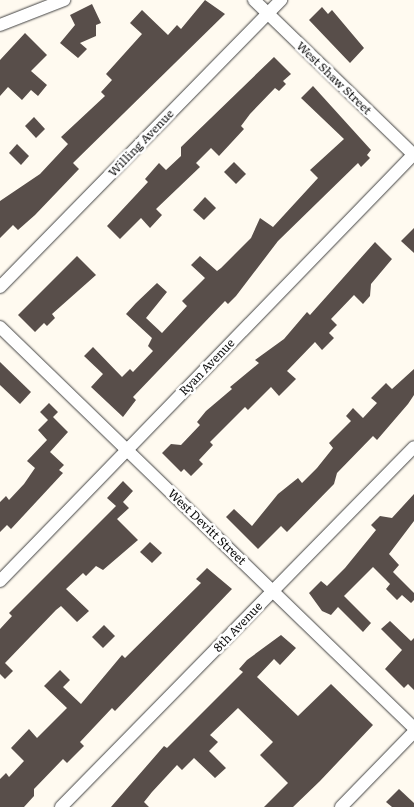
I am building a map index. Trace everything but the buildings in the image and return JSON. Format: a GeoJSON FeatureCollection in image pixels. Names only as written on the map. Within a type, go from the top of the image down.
{"type":"FeatureCollection","features":[{"type":"Feature","properties":{"kind":"street"},"geometry":{"type":"LineString","coordinates":[[0,25],[64,0]]}},
{"type":"Feature","properties":{"kind":"street","name":"West Shaw Street"},"geometry":{"type":"LineString","coordinates":[[254,0],[414,155]]}},
{"type":"Feature","properties":{"kind":"street","name":"Willing Avenue"},"geometry":{"type":"LineString","coordinates":[[0,287],[281,0]]}},
{"type":"Feature","properties":{"kind":"street","name":"Ryan Avenue"},"geometry":{"type":"LineString","coordinates":[[0,581],[414,155]]}},
{"type":"Feature","properties":{"kind":"street","name":"West Devitt Street"},"geometry":{"type":"LineString","coordinates":[[0,327],[414,728]]}},
{"type":"Feature","properties":{"kind":"street","name":"8th Avenue"},"geometry":{"type":"LineString","coordinates":[[61,807],[414,447]]}},
{"type":"Feature","properties":{"kind":"street"},"geometry":{"type":"LineString","coordinates":[[341,807],[414,732]]}}]}
